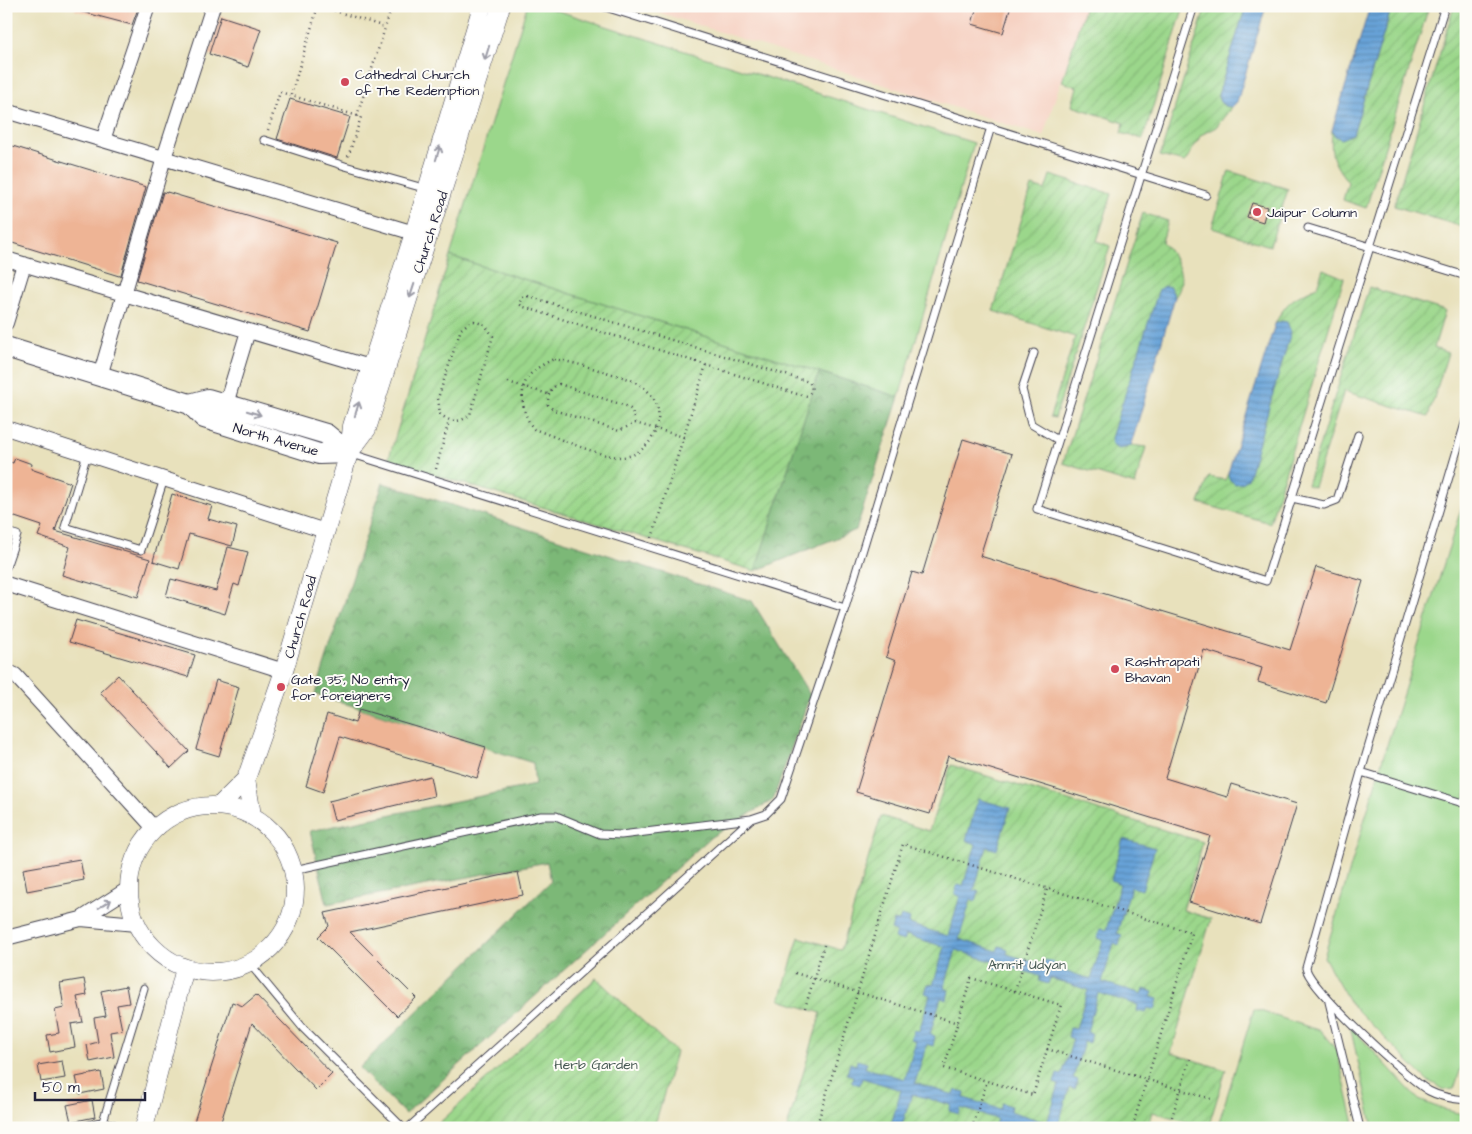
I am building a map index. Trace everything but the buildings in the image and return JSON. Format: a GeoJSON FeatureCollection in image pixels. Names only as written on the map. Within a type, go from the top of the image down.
{"type":"FeatureCollection","features":[{"type":"Feature","properties":{"kind":"main road","name":"North Avenue"},"geometry":{"type":"LineString","coordinates":[[6,347],[190,404],[204,418],[319,454],[349,453]]}},
{"type":"Feature","properties":{"kind":"main road","name":"North Avenue"},"geometry":{"type":"LineString","coordinates":[[190,404],[208,399],[326,434],[349,453]]}},
{"type":"Feature","properties":{"kind":"street"},"geometry":{"type":"LineString","coordinates":[[103,140],[148,6]]}},
{"type":"Feature","properties":{"kind":"street"},"geometry":{"type":"LineString","coordinates":[[100,376],[164,158],[213,6]]}},
{"type":"Feature","properties":{"kind":"street","name":"Church Road"},"geometry":{"type":"LineString","coordinates":[[349,453],[367,429],[482,6]]}},
{"type":"Feature","properties":{"kind":"street","name":"Church Road"},"geometry":{"type":"LineString","coordinates":[[219,806],[246,779],[284,671],[349,453],[352,426],[414,233],[501,6]]}},
{"type":"Feature","properties":{"kind":"street"},"geometry":{"type":"LineString","coordinates":[[6,111],[414,233]]}},
{"type":"Feature","properties":{"kind":"street"},"geometry":{"type":"LineString","coordinates":[[6,259],[370,367]]}},
{"type":"Feature","properties":{"kind":"street"},"geometry":{"type":"LineString","coordinates":[[6,323],[24,264]]}},
{"type":"Feature","properties":{"kind":"street"},"geometry":{"type":"LineString","coordinates":[[226,404],[248,331]]}},
{"type":"Feature","properties":{"kind":"street"},"geometry":{"type":"LineString","coordinates":[[6,428],[325,531]]}},
{"type":"Feature","properties":{"kind":"street"},"geometry":{"type":"LineString","coordinates":[[6,584],[284,671]]}},
{"type":"Feature","properties":{"kind":"street"},"geometry":{"type":"LineString","coordinates":[[6,671],[15,675],[154,828]]}},
{"type":"Feature","properties":{"kind":"street","name":"Church Road"},"geometry":{"type":"LineString","coordinates":[[246,779],[252,814]]}},
{"type":"Feature","properties":{"kind":"street"},"geometry":{"type":"LineString","coordinates":[[219,806],[252,814],[279,838],[294,870],[295,898],[288,924],[272,947],[250,964],[213,973],[185,968],[153,948],[136,924],[128,889],[135,856],[154,828],[180,811],[219,806]]}},
{"type":"Feature","properties":{"kind":"street"},"geometry":{"type":"LineString","coordinates":[[6,938],[81,919],[128,889]]}},
{"type":"Feature","properties":{"kind":"street"},"geometry":{"type":"LineString","coordinates":[[81,919],[136,924]]}},
{"type":"Feature","properties":{"kind":"street"},"geometry":{"type":"LineString","coordinates":[[144,1128],[185,968]]}},
{"type":"Feature","properties":{"kind":"lane"},"geometry":{"type":"LineString","coordinates":[[602,6],[1206,195]]}},
{"type":"Feature","properties":{"kind":"lane"},"geometry":{"type":"LineString","coordinates":[[1194,6],[1037,509],[1266,581],[1445,6]]}},
{"type":"Feature","properties":{"kind":"lane"},"geometry":{"type":"LineString","coordinates":[[294,870],[541,816],[556,816],[600,834],[621,835],[751,819],[766,814],[781,799],[845,608],[991,128]]}},
{"type":"Feature","properties":{"kind":"lane"},"geometry":{"type":"LineString","coordinates":[[264,140],[345,166],[435,182]]}},
{"type":"Feature","properties":{"kind":"lane"},"geometry":{"type":"LineString","coordinates":[[1308,228],[1466,276]]}},
{"type":"Feature","properties":{"kind":"lane"},"geometry":{"type":"LineString","coordinates":[[1034,353],[1022,389],[1031,424],[1058,440]]}},
{"type":"Feature","properties":{"kind":"lane"},"geometry":{"type":"LineString","coordinates":[[1466,420],[1306,961],[1307,974],[1329,1001],[1414,1080],[1429,1091],[1448,1098],[1466,1100]]}},
{"type":"Feature","properties":{"kind":"lane"},"geometry":{"type":"LineString","coordinates":[[1292,498],[1324,505],[1337,500],[1358,435]]}},
{"type":"Feature","properties":{"kind":"lane"},"geometry":{"type":"LineString","coordinates":[[349,453],[845,608]]}},
{"type":"Feature","properties":{"kind":"lane"},"geometry":{"type":"LineString","coordinates":[[87,454],[65,527],[141,550],[164,479]]}},
{"type":"Feature","properties":{"kind":"lane"},"geometry":{"type":"LineString","coordinates":[[6,532],[17,535],[6,567]]}},
{"type":"Feature","properties":{"kind":"lane"},"geometry":{"type":"LineString","coordinates":[[1361,772],[1466,804]]}},
{"type":"Feature","properties":{"kind":"lane"},"geometry":{"type":"LineString","coordinates":[[408,1128],[751,819]]}},
{"type":"Feature","properties":{"kind":"lane"},"geometry":{"type":"LineString","coordinates":[[250,964],[303,1028],[403,1128]]}},
{"type":"Feature","properties":{"kind":"lane"},"geometry":{"type":"LineString","coordinates":[[102,1125],[144,988]]}},
{"type":"Feature","properties":{"kind":"lane"},"geometry":{"type":"LineString","coordinates":[[1329,1001],[1360,1128]]}},
{"type":"Feature","properties":{"kind":"lane"},"geometry":{"type":"LineString","coordinates":[[78,1128],[102,1125],[123,1128]]}},
{"type":"Feature","properties":{"kind":"path"},"geometry":{"type":"LineString","coordinates":[[291,95],[319,6],[385,27]]}},
{"type":"Feature","properties":{"kind":"path"},"geometry":{"type":"LineString","coordinates":[[357,116],[392,6]]}},
{"type":"Feature","properties":{"kind":"path"},"geometry":{"type":"LineString","coordinates":[[264,140],[280,92],[361,117],[345,166]]}},
{"type":"Feature","properties":{"kind":"path"},"geometry":{"type":"LineString","coordinates":[[528,296],[809,382],[812,386],[812,391],[807,396],[797,394],[706,365],[524,307],[519,304],[522,297],[528,296]]}},
{"type":"Feature","properties":{"kind":"path"},"geometry":{"type":"LineString","coordinates":[[474,321],[486,324],[493,336],[470,415],[461,421],[449,421],[440,414],[438,398],[461,329],[474,321]]}},
{"type":"Feature","properties":{"kind":"path"},"geometry":{"type":"LineString","coordinates":[[554,359],[631,380],[650,393],[658,409],[657,429],[648,444],[637,454],[622,457],[606,455],[534,429],[528,421],[523,406],[523,390],[528,377],[542,364],[554,359]]}},
{"type":"Feature","properties":{"kind":"path"},"geometry":{"type":"LineString","coordinates":[[650,546],[706,365]]}},
{"type":"Feature","properties":{"kind":"path"},"geometry":{"type":"LineString","coordinates":[[508,382],[548,394]]}},
{"type":"Feature","properties":{"kind":"path"},"geometry":{"type":"LineString","coordinates":[[635,423],[632,410],[626,406],[559,384],[552,388],[548,394],[548,405],[554,410],[619,431],[635,423],[684,437]]}},
{"type":"Feature","properties":{"kind":"path"},"geometry":{"type":"LineString","coordinates":[[433,480],[449,421]]}},
{"type":"Feature","properties":{"kind":"path"},"geometry":{"type":"LineString","coordinates":[[816,1128],[903,844],[1192,933],[1132,1128]]}},
{"type":"Feature","properties":{"kind":"path"},"geometry":{"type":"LineString","coordinates":[[1015,991],[1047,889]]}},
{"type":"Feature","properties":{"kind":"path"},"geometry":{"type":"LineString","coordinates":[[805,1008],[824,945]]}},
{"type":"Feature","properties":{"kind":"path"},"geometry":{"type":"LineString","coordinates":[[795,973],[958,1023]]}},
{"type":"Feature","properties":{"kind":"path"},"geometry":{"type":"LineString","coordinates":[[972,978],[1015,991],[1061,1005],[1033,1095],[944,1068],[972,978]]}},
{"type":"Feature","properties":{"kind":"path"},"geometry":{"type":"LineString","coordinates":[[1047,1048],[1211,1099]]}},
{"type":"Feature","properties":{"kind":"path"},"geometry":{"type":"LineString","coordinates":[[1172,1117],[1190,1059]]}},
{"type":"Feature","properties":{"kind":"path"},"geometry":{"type":"LineString","coordinates":[[972,1128],[987,1081]]}},
{"type":"Feature","properties":{"kind":"shaded area"},"geometry":{"type":"Polygon","coordinates":[[[639,6],[1085,6],[1043,136],[639,6]]]}},
{"type":"Feature","properties":{"kind":"green space"},"geometry":{"type":"Polygon","coordinates":[[[527,6],[543,6],[974,143],[899,397],[450,256],[527,6]]]}},
{"type":"Feature","properties":{"kind":"green space"},"geometry":{"type":"Polygon","coordinates":[[[1085,6],[1184,6],[1143,139],[1121,133],[1124,123],[1072,106],[1077,87],[1062,82],[1085,6]]]}},
{"type":"Feature","properties":{"kind":"green space"},"geometry":{"type":"Polygon","coordinates":[[[1206,6],[1246,6],[1218,95],[1220,102],[1224,106],[1232,107],[1216,127],[1201,135],[1185,162],[1160,156],[1206,6]]]}},
{"type":"Feature","properties":{"kind":"green space"},"geometry":{"type":"Polygon","coordinates":[[[1392,6],[1429,6],[1366,208],[1343,200],[1348,182],[1338,169],[1333,158],[1331,146],[1332,130],[1335,136],[1353,134],[1392,6]]]}},
{"type":"Feature","properties":{"kind":"green space"},"geometry":{"type":"Polygon","coordinates":[[[1454,6],[1466,6],[1466,228],[1394,206],[1454,6]]]}},
{"type":"Feature","properties":{"kind":"green space"},"geometry":{"type":"Polygon","coordinates":[[[1229,171],[1288,189],[1270,246],[1212,228],[1229,171]]]}},
{"type":"Feature","properties":{"kind":"green space"},"geometry":{"type":"Polygon","coordinates":[[[1050,175],[1112,194],[1097,241],[1110,246],[1055,418],[1050,417],[1075,337],[993,311],[1032,186],[1045,190],[1050,175]]]}},
{"type":"Feature","properties":{"kind":"green space"},"geometry":{"type":"Polygon","coordinates":[[[1143,213],[1168,221],[1162,242],[1176,261],[1181,276],[1181,283],[1175,297],[1173,292],[1125,448],[1131,445],[1146,447],[1135,485],[1063,463],[1143,213]]]}},
{"type":"Feature","properties":{"kind":"green space"},"geometry":{"type":"Polygon","coordinates":[[[450,256],[819,372],[755,571],[388,461],[450,256]]]}},
{"type":"Feature","properties":{"kind":"green space"},"geometry":{"type":"Polygon","coordinates":[[[1323,269],[1344,278],[1270,523],[1199,503],[1209,477],[1225,480],[1228,473],[1229,479],[1282,321],[1275,324],[1287,305],[1302,294],[1317,287],[1323,269]]]}},
{"type":"Feature","properties":{"kind":"green space"},"geometry":{"type":"Polygon","coordinates":[[[1369,287],[1445,311],[1434,348],[1448,353],[1428,417],[1344,391],[1314,487],[1307,485],[1369,287]]]}},
{"type":"Feature","properties":{"kind":"green space"},"geometry":{"type":"Polygon","coordinates":[[[819,372],[899,397],[856,530],[755,571],[819,372]]]}},
{"type":"Feature","properties":{"kind":"green space"},"geometry":{"type":"Polygon","coordinates":[[[383,483],[752,601],[810,695],[773,800],[711,837],[405,1114],[359,1068],[551,881],[547,862],[327,904],[310,831],[535,785],[533,763],[315,694],[383,483]]]}},
{"type":"Feature","properties":{"kind":"green space"},"geometry":{"type":"Polygon","coordinates":[[[1466,493],[1466,1053],[1454,1089],[1445,1090],[1427,1080],[1350,1003],[1324,957],[1382,761],[1466,493]]]}},
{"type":"Feature","properties":{"kind":"green space","name":"Amrit Udyan"},"geometry":{"type":"Polygon","coordinates":[[[951,765],[1203,842],[1183,910],[1211,919],[1171,1053],[1226,1070],[1208,1128],[1153,1112],[1148,1128],[787,1128],[821,1013],[780,1000],[799,937],[841,950],[881,816],[929,831],[951,765]]]}},
{"type":"Feature","properties":{"kind":"green space","name":"Herb Garden"},"geometry":{"type":"Polygon","coordinates":[[[596,978],[676,1052],[654,1128],[434,1128],[596,978]]]}},
{"type":"Feature","properties":{"kind":"green space"},"geometry":{"type":"Polygon","coordinates":[[[1254,1009],[1321,1031],[1337,1051],[1355,1128],[1217,1128],[1254,1009]]]}},
{"type":"Feature","properties":{"kind":"green space"},"geometry":{"type":"Polygon","coordinates":[[[1350,1026],[1419,1100],[1442,1109],[1466,1115],[1466,1128],[1373,1128],[1350,1026]]]}},
{"type":"Feature","properties":{"kind":"water"},"geometry":{"type":"Polygon","coordinates":[[[1246,6],[1266,6],[1237,102],[1232,107],[1225,106],[1220,102],[1218,95],[1246,6]]]}},
{"type":"Feature","properties":{"kind":"water"},"geometry":{"type":"Polygon","coordinates":[[[1370,6],[1392,6],[1353,134],[1341,139],[1335,136],[1332,130],[1370,6]]]}},
{"type":"Feature","properties":{"kind":"water"},"geometry":{"type":"Polygon","coordinates":[[[1165,286],[1170,287],[1175,297],[1131,445],[1118,449],[1112,445],[1111,438],[1159,289],[1165,286]]]}},
{"type":"Feature","properties":{"kind":"water"},"geometry":{"type":"Polygon","coordinates":[[[1282,321],[1287,322],[1291,332],[1248,479],[1242,483],[1235,484],[1229,479],[1228,473],[1275,324],[1282,321]]]}},
{"type":"Feature","properties":{"kind":"water"},"geometry":{"type":"Polygon","coordinates":[[[978,799],[1010,808],[997,850],[987,847],[974,890],[979,892],[976,901],[971,899],[959,939],[997,951],[999,946],[1008,949],[1007,954],[1043,965],[1045,960],[1054,962],[1053,968],[1091,979],[1103,940],[1097,938],[1100,929],[1106,930],[1120,884],[1111,880],[1123,839],[1155,848],[1142,890],[1131,887],[1117,933],[1122,935],[1119,945],[1114,943],[1102,982],[1142,994],[1144,989],[1153,992],[1151,997],[1158,999],[1155,1010],[1148,1008],[1146,1013],[1137,1011],[1138,1005],[1098,993],[1087,1032],[1092,1034],[1089,1043],[1084,1042],[1073,1078],[1078,1080],[1075,1089],[1069,1088],[1058,1126],[1063,1128],[1025,1128],[1006,1122],[1004,1128],[995,1125],[997,1119],[961,1108],[959,1114],[949,1111],[951,1105],[912,1094],[901,1128],[890,1128],[901,1090],[862,1078],[860,1085],[851,1082],[853,1076],[847,1074],[850,1063],[856,1065],[857,1060],[867,1063],[865,1068],[905,1079],[916,1041],[911,1039],[914,1030],[919,1031],[930,995],[925,993],[928,984],[933,985],[945,947],[906,935],[904,941],[894,938],[896,932],[891,930],[894,920],[899,921],[901,916],[910,919],[909,924],[948,936],[960,896],[955,894],[957,885],[963,886],[976,844],[966,840],[978,799]],[[956,950],[944,988],[949,990],[947,1000],[941,998],[930,1034],[935,1036],[933,1046],[927,1044],[915,1083],[954,1095],[956,1090],[965,1092],[964,1098],[1000,1109],[1002,1103],[1011,1106],[1010,1111],[1047,1123],[1059,1085],[1054,1083],[1057,1074],[1062,1075],[1073,1039],[1068,1037],[1070,1028],[1076,1029],[1088,990],[1050,978],[1048,984],[1039,981],[1040,976],[1004,965],[1002,970],[993,968],[994,962],[956,950]]]}},
{"type":"Feature","properties":{"kind":"place","name":"Cathedral Church of The Redemption"},"geometry":{"type":"Point","coordinates":[345,82]}},
{"type":"Feature","properties":{"kind":"place","name":"Jaipur Column"},"geometry":{"type":"Point","coordinates":[1257,212]}},
{"type":"Feature","properties":{"kind":"place","name":"Rashtrapati Bhavan"},"geometry":{"type":"Point","coordinates":[1115,669]}},
{"type":"Feature","properties":{"kind":"place","name":"Gate 35, No entry for foreigners"},"geometry":{"type":"Point","coordinates":[281,687]}}]}
